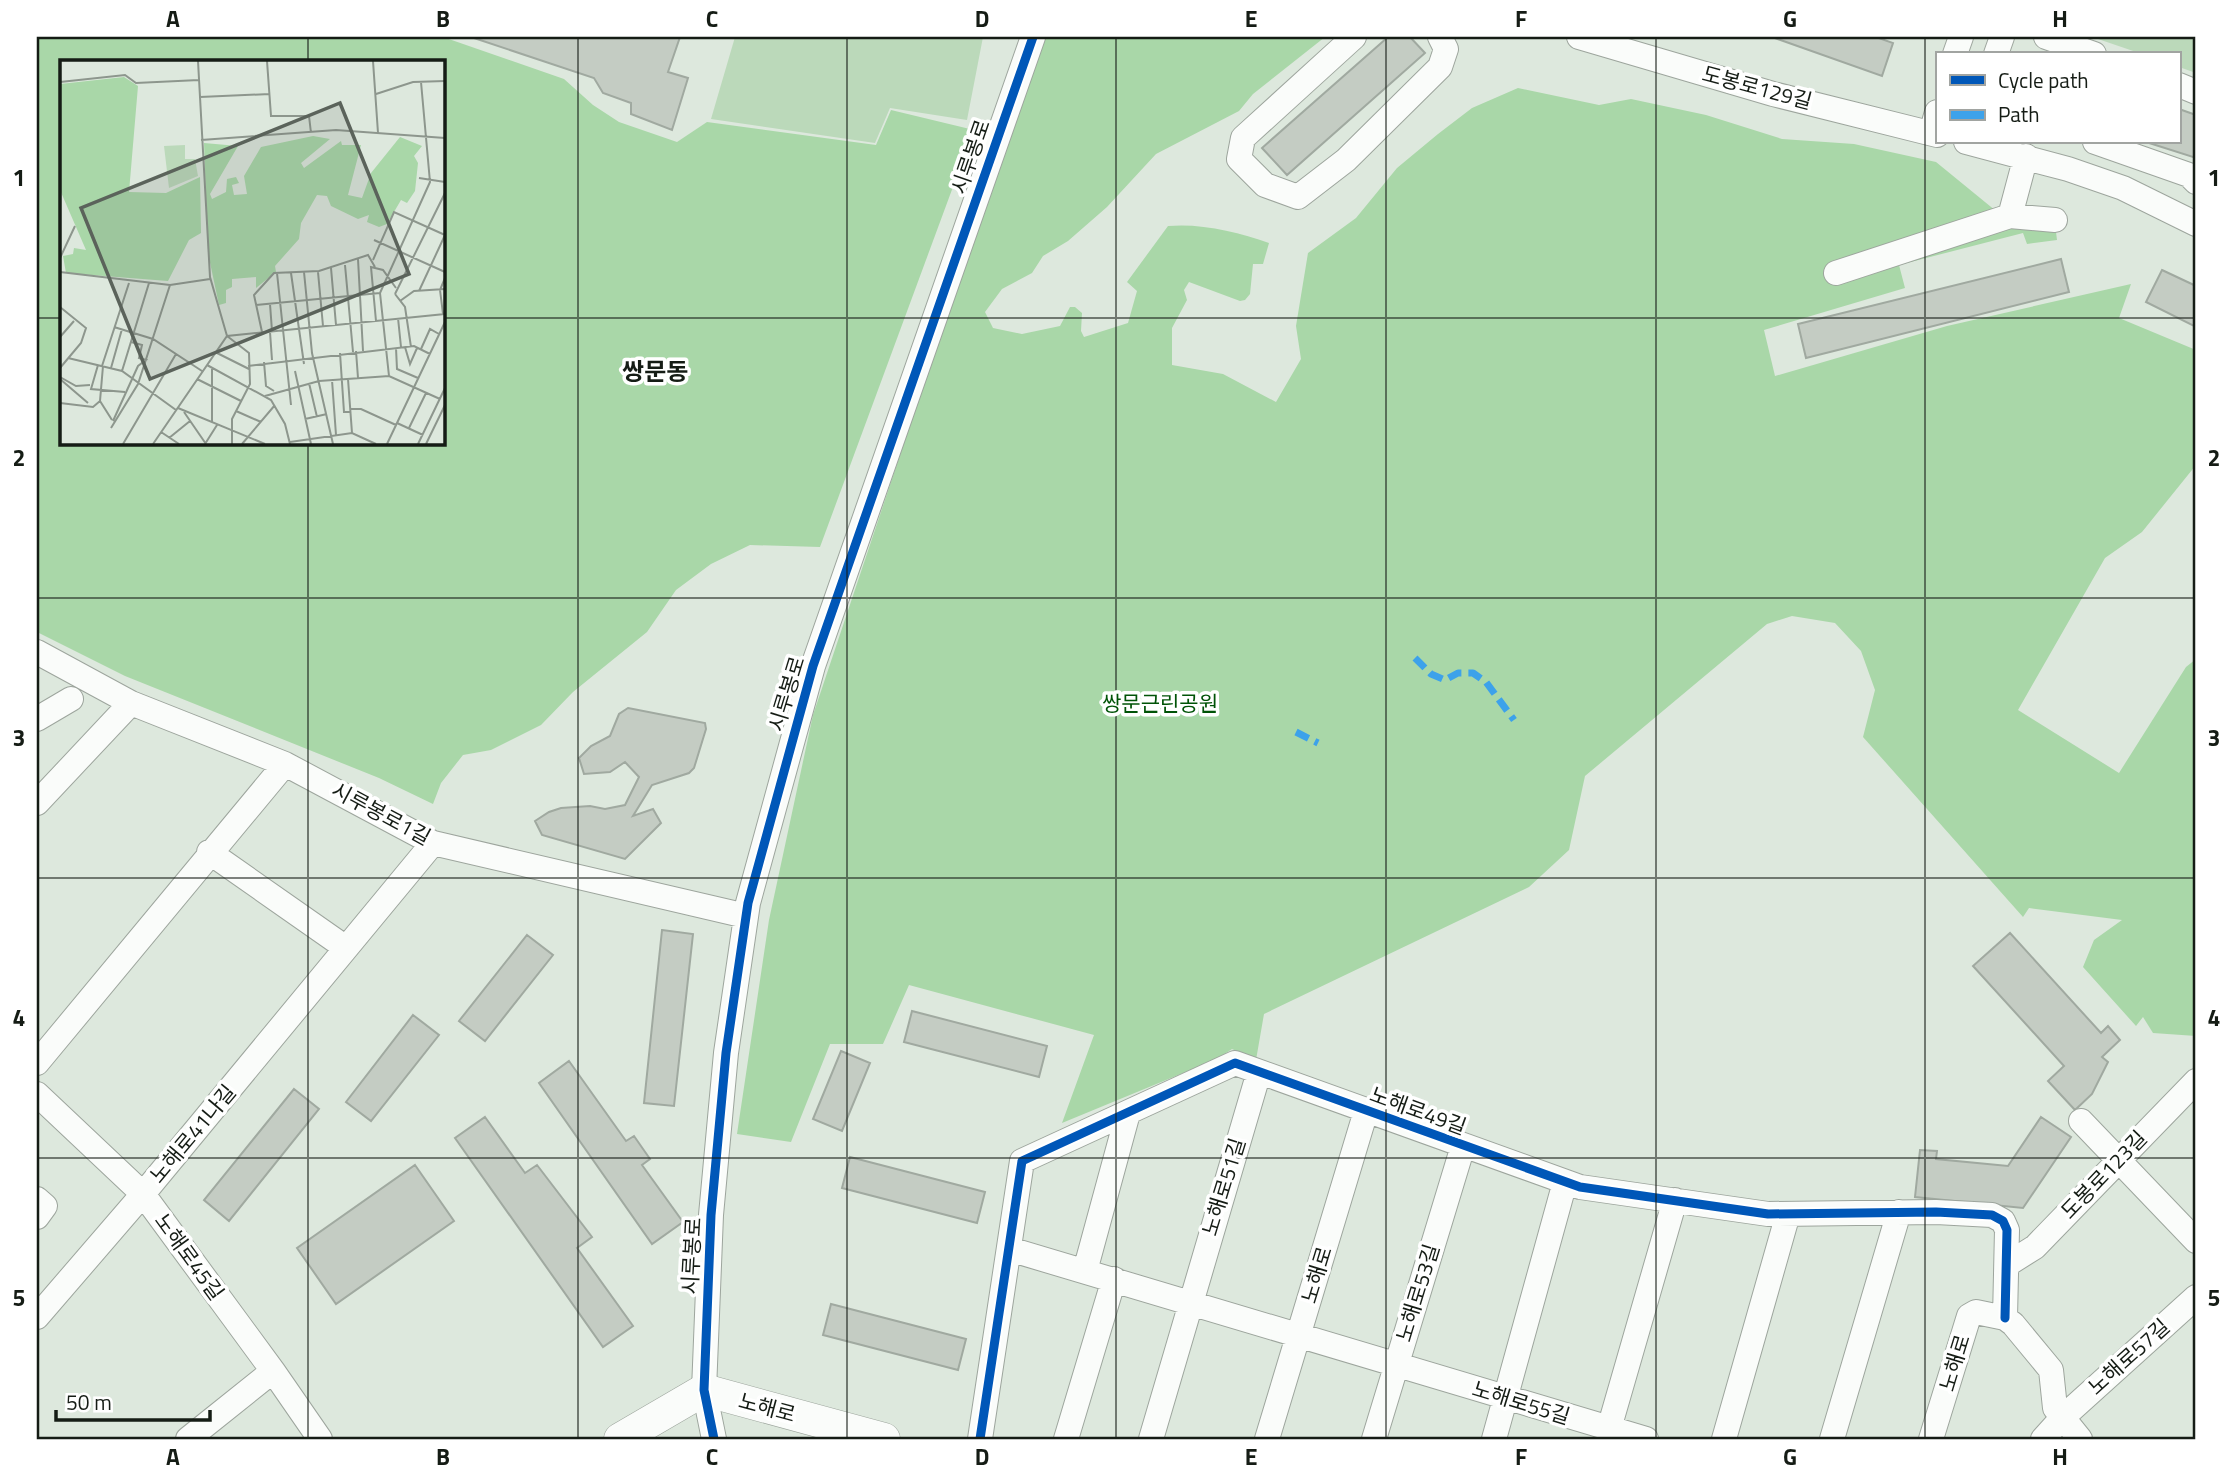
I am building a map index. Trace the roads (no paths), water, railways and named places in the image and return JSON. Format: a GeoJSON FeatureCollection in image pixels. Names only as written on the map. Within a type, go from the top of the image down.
{"type":"FeatureCollection","features":[{"type":"Feature","properties":{"kind":"main road"},"geometry":{"type":"LineString","coordinates":[[620,1439],[704,1390]]}},
{"type":"Feature","properties":{"kind":"main road","name":"노해로"},"geometry":{"type":"LineString","coordinates":[[704,1390],[884,1439]]}},
{"type":"Feature","properties":{"kind":"street","name":"시루봉로"},"geometry":{"type":"LineString","coordinates":[[714,1439],[704,1390],[712,1215],[726,1053],[746,916],[813,666],[1033,37]]}},
{"type":"Feature","properties":{"kind":"street"},"geometry":{"type":"LineString","coordinates":[[1354,37],[1243,138],[1239,159],[1265,185],[1298,197],[1346,160],[1440,67],[1446,49],[1440,37]]}},
{"type":"Feature","properties":{"kind":"street","name":"도봉로129길"},"geometry":{"type":"LineString","coordinates":[[1578,37],[1606,41],[1773,94],[1935,127]]}},
{"type":"Feature","properties":{"kind":"street"},"geometry":{"type":"LineString","coordinates":[[2046,37],[2085,46]]}},
{"type":"Feature","properties":{"kind":"street"},"geometry":{"type":"LineString","coordinates":[[1974,144],[2025,156],[2123,188],[2196,224]]}},
{"type":"Feature","properties":{"kind":"street"},"geometry":{"type":"LineString","coordinates":[[2101,144],[2189,175],[2196,182]]}},
{"type":"Feature","properties":{"kind":"street"},"geometry":{"type":"LineString","coordinates":[[2010,216],[2025,156]]}},
{"type":"Feature","properties":{"kind":"street"},"geometry":{"type":"LineString","coordinates":[[1836,273],[2010,216],[2055,220]]}},
{"type":"Feature","properties":{"kind":"street","name":"시루봉로1길"},"geometry":{"type":"LineString","coordinates":[[37,652],[131,703],[285,764],[433,843],[746,916]]}},
{"type":"Feature","properties":{"kind":"street"},"geometry":{"type":"LineString","coordinates":[[37,719],[71,699]]}},
{"type":"Feature","properties":{"kind":"street"},"geometry":{"type":"LineString","coordinates":[[37,803],[131,703]]}},
{"type":"Feature","properties":{"kind":"street"},"geometry":{"type":"LineString","coordinates":[[37,1063],[209,852],[285,764]]}},
{"type":"Feature","properties":{"kind":"street","name":"노해로41나길"},"geometry":{"type":"LineString","coordinates":[[37,1317],[143,1194],[433,843]]}},
{"type":"Feature","properties":{"kind":"street"},"geometry":{"type":"LineString","coordinates":[[209,852],[346,948]]}},
{"type":"Feature","properties":{"kind":"street","name":"노해로49길"},"geometry":{"type":"LineString","coordinates":[[980,1439],[1022,1161],[1235,1063],[1565,1182],[1768,1214],[1899,1212],[1992,1215],[2003,1221],[2007,1230],[2005,1318]]}},
{"type":"Feature","properties":{"kind":"street","name":"노해로51길"},"geometry":{"type":"LineString","coordinates":[[1151,1439],[1259,1072]]}},
{"type":"Feature","properties":{"kind":"street","name":"도봉로123길"},"geometry":{"type":"LineString","coordinates":[[2008,1264],[2035,1247],[2196,1081]]}},
{"type":"Feature","properties":{"kind":"street","name":"노해로45길"},"geometry":{"type":"LineString","coordinates":[[37,1094],[143,1194],[320,1439]]}},
{"type":"Feature","properties":{"kind":"street","name":"노해로"},"geometry":{"type":"LineString","coordinates":[[1267,1439],[1366,1111]]}},
{"type":"Feature","properties":{"kind":"street"},"geometry":{"type":"LineString","coordinates":[[1085,1271],[1128,1112]]}},
{"type":"Feature","properties":{"kind":"street"},"geometry":{"type":"LineString","coordinates":[[2081,1121],[2196,1241]]}},
{"type":"Feature","properties":{"kind":"street","name":"노해로53길"},"geometry":{"type":"LineString","coordinates":[[1374,1439],[1463,1146]]}},
{"type":"Feature","properties":{"kind":"street"},"geometry":{"type":"LineString","coordinates":[[1494,1439],[1565,1182]]}},
{"type":"Feature","properties":{"kind":"street"},"geometry":{"type":"LineString","coordinates":[[1608,1434],[1675,1200]]}},
{"type":"Feature","properties":{"kind":"street"},"geometry":{"type":"LineString","coordinates":[[1832,1439],[1899,1212]]}},
{"type":"Feature","properties":{"kind":"street"},"geometry":{"type":"LineString","coordinates":[[1724,1439],[1788,1213]]}},
{"type":"Feature","properties":{"kind":"street"},"geometry":{"type":"LineString","coordinates":[[1009,1249],[1397,1364]]}},
{"type":"Feature","properties":{"kind":"street"},"geometry":{"type":"LineString","coordinates":[[1066,1439],[1114,1279]]}},
{"type":"Feature","properties":{"kind":"street","name":"노해로57길"},"geometry":{"type":"LineString","coordinates":[[2043,1439],[2062,1418],[2196,1297]]}},
{"type":"Feature","properties":{"kind":"street","name":"노해로"},"geometry":{"type":"LineString","coordinates":[[1931,1439],[1969,1316],[1976,1312],[2005,1318]]}},
{"type":"Feature","properties":{"kind":"street"},"geometry":{"type":"LineString","coordinates":[[2005,1318],[2051,1370],[2055,1408],[2080,1439]]}},
{"type":"Feature","properties":{"kind":"street","name":"노해로55길"},"geometry":{"type":"LineString","coordinates":[[1397,1364],[1608,1434],[1646,1439]]}},
{"type":"Feature","properties":{"kind":"street"},"geometry":{"type":"LineString","coordinates":[[188,1439],[273,1371]]}},
{"type":"Feature","properties":{"kind":"district","name":"쌍문동"},"geometry":{"type":"Point","coordinates":[655,372]}},
{"type":"Feature","properties":{"kind":"park label","name":"쌍문근린공원"},"geometry":{"type":"Point","coordinates":[1160,704]}}]}
